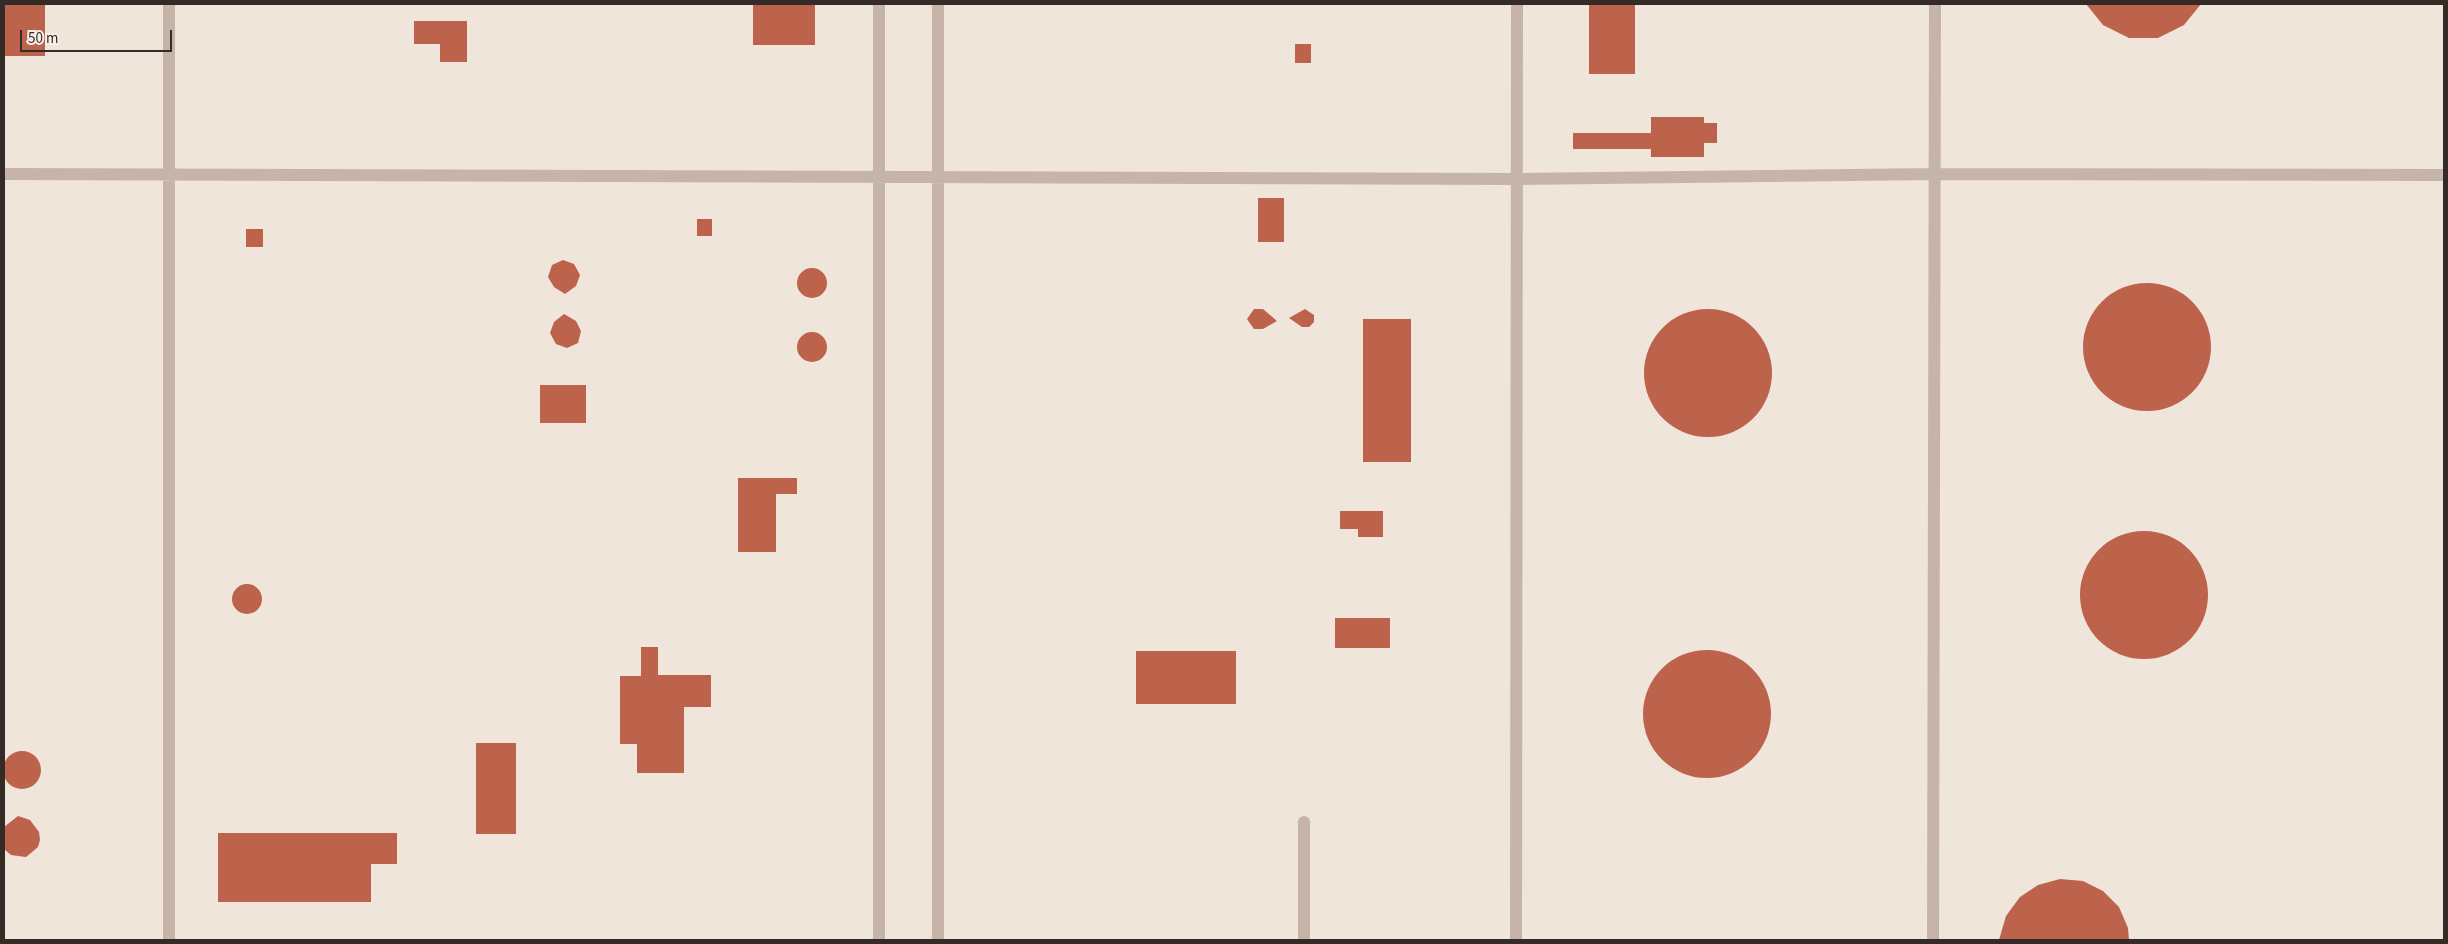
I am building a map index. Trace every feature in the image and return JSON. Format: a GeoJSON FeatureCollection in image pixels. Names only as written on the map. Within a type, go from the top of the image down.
{"type":"FeatureCollection","features":[{"type":"Feature","properties":{"kind":"lane"},"geometry":{"type":"LineString","coordinates":[[169,4],[169,940]]}},
{"type":"Feature","properties":{"kind":"lane"},"geometry":{"type":"LineString","coordinates":[[879,940],[880,4]]}},
{"type":"Feature","properties":{"kind":"lane"},"geometry":{"type":"LineString","coordinates":[[938,4],[938,940]]}},
{"type":"Feature","properties":{"kind":"lane"},"geometry":{"type":"LineString","coordinates":[[1516,940],[1517,4]]}},
{"type":"Feature","properties":{"kind":"lane"},"geometry":{"type":"LineString","coordinates":[[1933,940],[1936,4]]}},
{"type":"Feature","properties":{"kind":"lane"},"geometry":{"type":"LineString","coordinates":[[4,174],[938,175],[1517,179],[1935,174],[2444,176]]}},
{"type":"Feature","properties":{"kind":"lane"},"geometry":{"type":"LineString","coordinates":[[1304,822],[1304,940]]}},
{"type":"Feature","properties":{"kind":"building"},"geometry":{"type":"Polygon","coordinates":[[[4,4],[45,4],[45,56],[4,56],[4,4]]]}},
{"type":"Feature","properties":{"kind":"building"},"geometry":{"type":"Polygon","coordinates":[[[753,4],[815,4],[815,45],[753,45],[753,4]]]}},
{"type":"Feature","properties":{"kind":"building"},"geometry":{"type":"Polygon","coordinates":[[[1589,4],[1635,4],[1635,74],[1589,74],[1589,4]]]}},
{"type":"Feature","properties":{"kind":"building"},"geometry":{"type":"Polygon","coordinates":[[[2086,4],[2201,4],[2184,25],[2158,38],[2129,38],[2103,25],[2086,4]]]}},
{"type":"Feature","properties":{"kind":"building"},"geometry":{"type":"Polygon","coordinates":[[[414,21],[467,21],[467,62],[440,62],[440,44],[414,44],[414,21]]]}},
{"type":"Feature","properties":{"kind":"building"},"geometry":{"type":"Polygon","coordinates":[[[1295,44],[1311,44],[1311,63],[1295,63],[1295,44]]]}},
{"type":"Feature","properties":{"kind":"building"},"geometry":{"type":"Polygon","coordinates":[[[1651,117],[1704,117],[1704,123],[1717,123],[1717,143],[1704,143],[1704,157],[1651,157],[1651,149],[1573,149],[1573,133],[1651,133],[1651,117]]]}},
{"type":"Feature","properties":{"kind":"building"},"geometry":{"type":"Polygon","coordinates":[[[1258,198],[1284,198],[1284,242],[1258,242],[1258,198]]]}},
{"type":"Feature","properties":{"kind":"building"},"geometry":{"type":"Polygon","coordinates":[[[697,219],[712,219],[712,236],[697,236],[697,219]]]}},
{"type":"Feature","properties":{"kind":"building"},"geometry":{"type":"Polygon","coordinates":[[[246,229],[263,229],[263,247],[246,247],[246,229]]]}},
{"type":"Feature","properties":{"kind":"building"},"geometry":{"type":"Polygon","coordinates":[[[563,260],[574,264],[580,275],[576,286],[565,294],[554,287],[548,277],[552,265],[563,260]]]}},
{"type":"Feature","properties":{"kind":"building"},"geometry":{"type":"Polygon","coordinates":[[[812,268],[823,272],[827,283],[823,294],[812,298],[801,294],[797,283],[801,272],[812,268]]]}},
{"type":"Feature","properties":{"kind":"building"},"geometry":{"type":"Polygon","coordinates":[[[2147,283],[2171,288],[2192,302],[2206,323],[2211,347],[2206,371],[2192,392],[2171,406],[2147,411],[2123,406],[2102,392],[2088,371],[2083,347],[2088,323],[2102,302],[2123,288],[2147,283]]]}},
{"type":"Feature","properties":{"kind":"building"},"geometry":{"type":"Polygon","coordinates":[[[1254,309],[1263,309],[1277,321],[1263,329],[1254,329],[1247,319],[1254,309]]]}},
{"type":"Feature","properties":{"kind":"building"},"geometry":{"type":"Polygon","coordinates":[[[1305,309],[1314,315],[1314,322],[1309,327],[1302,327],[1289,318],[1305,309]]]}},
{"type":"Feature","properties":{"kind":"building"},"geometry":{"type":"Polygon","coordinates":[[[1708,309],[1732,314],[1753,328],[1767,349],[1772,373],[1767,397],[1753,418],[1732,432],[1708,437],[1684,432],[1663,418],[1649,397],[1644,373],[1649,349],[1663,328],[1684,314],[1708,309]]]}},
{"type":"Feature","properties":{"kind":"building"},"geometry":{"type":"Polygon","coordinates":[[[564,314],[576,321],[581,331],[578,343],[567,348],[556,344],[550,333],[554,322],[564,314]]]}},
{"type":"Feature","properties":{"kind":"building"},"geometry":{"type":"Polygon","coordinates":[[[1363,319],[1411,319],[1411,462],[1363,462],[1363,319]]]}},
{"type":"Feature","properties":{"kind":"building"},"geometry":{"type":"Polygon","coordinates":[[[812,332],[823,336],[827,347],[823,358],[812,362],[801,358],[797,347],[801,336],[812,332]]]}},
{"type":"Feature","properties":{"kind":"building"},"geometry":{"type":"Polygon","coordinates":[[[540,385],[586,385],[586,423],[540,423],[540,385]]]}},
{"type":"Feature","properties":{"kind":"building"},"geometry":{"type":"Polygon","coordinates":[[[738,478],[797,478],[797,494],[776,494],[776,552],[738,552],[738,478]]]}},
{"type":"Feature","properties":{"kind":"building"},"geometry":{"type":"Polygon","coordinates":[[[1340,511],[1383,511],[1383,537],[1358,537],[1358,529],[1340,529],[1340,511]]]}},
{"type":"Feature","properties":{"kind":"building"},"geometry":{"type":"Polygon","coordinates":[[[2144,531],[2168,536],[2189,550],[2203,571],[2208,595],[2203,619],[2189,640],[2168,654],[2144,659],[2120,654],[2099,640],[2085,619],[2080,595],[2085,571],[2099,550],[2120,536],[2144,531]]]}},
{"type":"Feature","properties":{"kind":"building"},"geometry":{"type":"Polygon","coordinates":[[[247,584],[258,588],[262,599],[258,610],[247,614],[236,610],[232,599],[236,588],[247,584]]]}},
{"type":"Feature","properties":{"kind":"building"},"geometry":{"type":"Polygon","coordinates":[[[1335,618],[1390,618],[1390,648],[1335,648],[1335,618]]]}},
{"type":"Feature","properties":{"kind":"building"},"geometry":{"type":"Polygon","coordinates":[[[641,647],[658,647],[658,675],[711,675],[711,707],[684,707],[684,773],[637,773],[637,744],[620,744],[620,676],[641,676],[641,647]]]}},
{"type":"Feature","properties":{"kind":"building"},"geometry":{"type":"Polygon","coordinates":[[[1707,650],[1731,655],[1752,669],[1766,690],[1771,714],[1766,738],[1752,759],[1731,773],[1707,778],[1683,773],[1662,759],[1648,738],[1643,714],[1648,690],[1662,669],[1683,655],[1707,650]]]}},
{"type":"Feature","properties":{"kind":"building"},"geometry":{"type":"Polygon","coordinates":[[[1136,651],[1236,651],[1236,704],[1136,704],[1136,651]]]}},
{"type":"Feature","properties":{"kind":"building"},"geometry":{"type":"Polygon","coordinates":[[[476,743],[516,743],[516,834],[476,834],[476,743]]]}},
{"type":"Feature","properties":{"kind":"building"},"geometry":{"type":"Polygon","coordinates":[[[22,751],[36,756],[41,770],[36,784],[22,789],[8,784],[3,770],[8,756],[22,751]]]}},
{"type":"Feature","properties":{"kind":"building"},"geometry":{"type":"Polygon","coordinates":[[[18,816],[30,820],[39,832],[40,840],[38,847],[26,857],[11,855],[4,849],[4,827],[18,816]]]}},
{"type":"Feature","properties":{"kind":"building"},"geometry":{"type":"Polygon","coordinates":[[[218,833],[397,833],[397,864],[371,864],[371,902],[218,902],[218,833]]]}},
{"type":"Feature","properties":{"kind":"building"},"geometry":{"type":"Polygon","coordinates":[[[2060,879],[2083,881],[2103,891],[2119,907],[2128,928],[2129,940],[1999,940],[2006,916],[2020,897],[2038,885],[2060,879]]]}}]}
